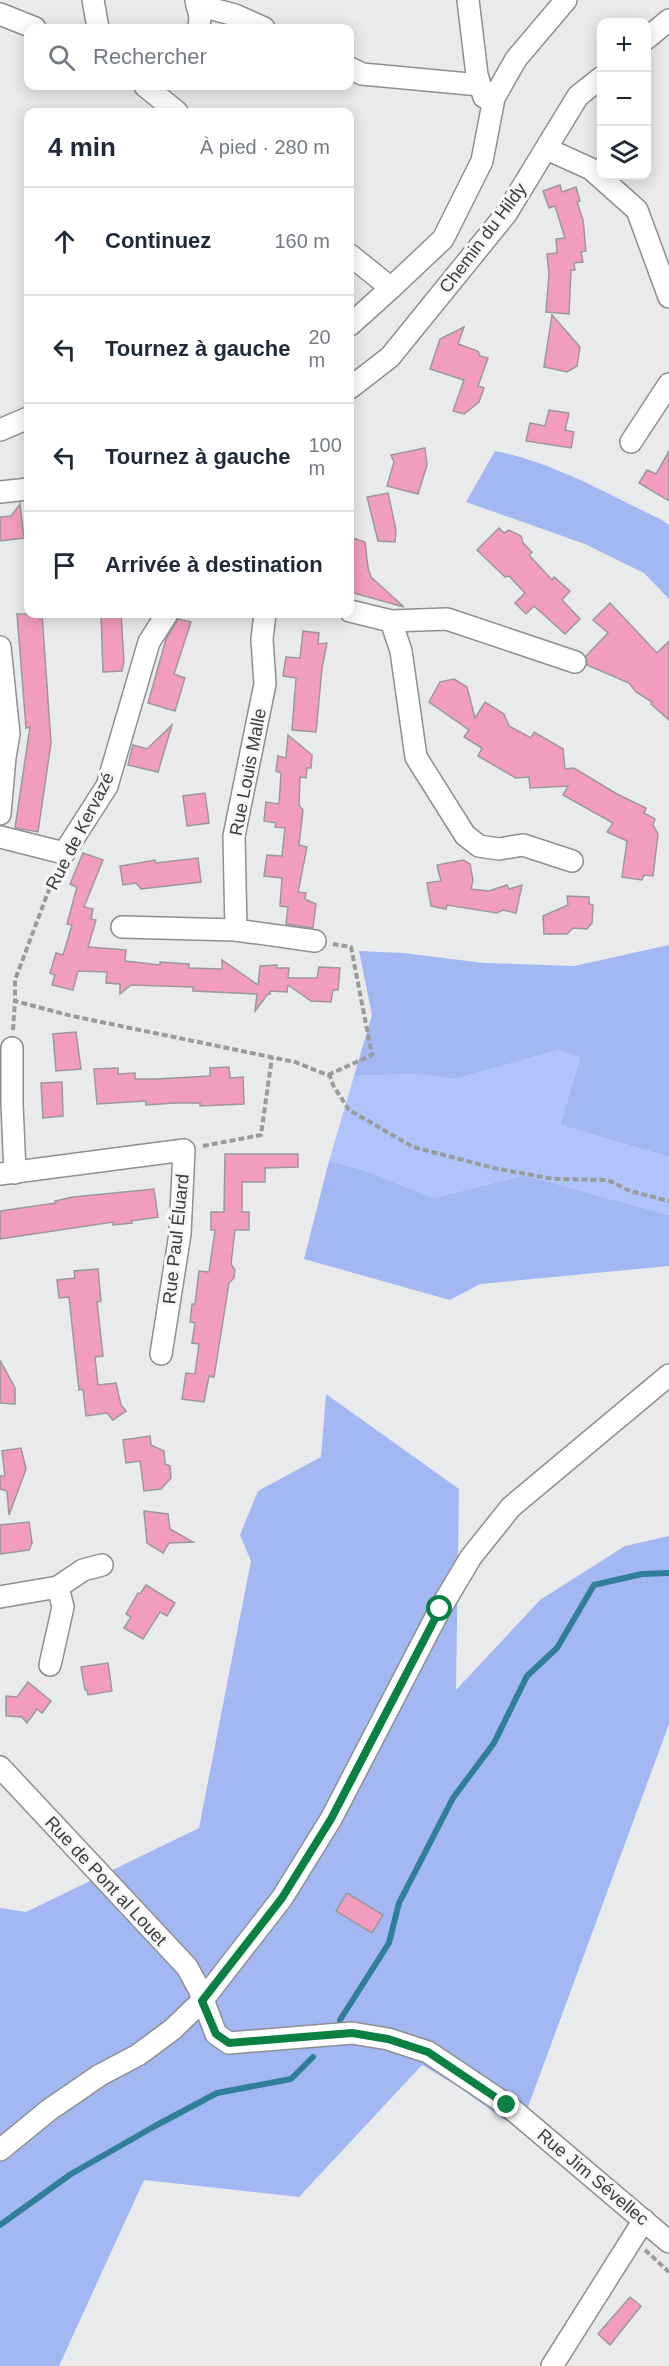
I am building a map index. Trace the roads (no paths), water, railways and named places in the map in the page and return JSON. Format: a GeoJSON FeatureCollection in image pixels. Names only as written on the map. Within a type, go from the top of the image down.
{"type":"FeatureCollection","features":[{"type":"Feature","properties":{"kind":"street"},"geometry":{"type":"LineString","coordinates":[[93,0],[97,24]]}},
{"type":"Feature","properties":{"kind":"street"},"geometry":{"type":"LineString","coordinates":[[468,0],[477,75],[490,116]]}},
{"type":"Feature","properties":{"kind":"street"},"geometry":{"type":"LineString","coordinates":[[354,321],[442,239],[482,161],[494,98],[516,59],[566,0]]}},
{"type":"Feature","properties":{"kind":"street"},"geometry":{"type":"LineString","coordinates":[[199,24],[196,3],[255,24]]}},
{"type":"Feature","properties":{"kind":"street"},"geometry":{"type":"LineString","coordinates":[[0,14],[25,24]]}},
{"type":"Feature","properties":{"kind":"street"},"geometry":{"type":"LineString","coordinates":[[651,35],[669,20]]}},
{"type":"Feature","properties":{"kind":"street"},"geometry":{"type":"LineString","coordinates":[[354,70],[363,74],[480,85]]}},
{"type":"Feature","properties":{"kind":"street","name":"Chemin du Hildy"},"geometry":{"type":"LineString","coordinates":[[354,385],[390,357],[506,214],[578,96],[597,81]]}},
{"type":"Feature","properties":{"kind":"street"},"geometry":{"type":"LineString","coordinates":[[149,90],[172,108]]}},
{"type":"Feature","properties":{"kind":"street"},"geometry":{"type":"LineString","coordinates":[[547,149],[591,169],[637,210],[669,297]]}},
{"type":"Feature","properties":{"kind":"street"},"geometry":{"type":"LineString","coordinates":[[354,258],[391,288]]}},
{"type":"Feature","properties":{"kind":"street"},"geometry":{"type":"LineString","coordinates":[[631,442],[669,384]]}},
{"type":"Feature","properties":{"kind":"street"},"geometry":{"type":"LineString","coordinates":[[0,430],[24,420]]}},
{"type":"Feature","properties":{"kind":"street"},"geometry":{"type":"LineString","coordinates":[[0,492],[24,489]]}},
{"type":"Feature","properties":{"kind":"street"},"geometry":{"type":"LineString","coordinates":[[354,612],[391,621],[447,618],[575,662]]}},
{"type":"Feature","properties":{"kind":"street","name":"Rue de Kervazé"},"geometry":{"type":"LineString","coordinates":[[0,837],[64,854],[107,786],[149,642],[164,618]]}},
{"type":"Feature","properties":{"kind":"street","name":"Rue Louis Malle"},"geometry":{"type":"LineString","coordinates":[[236,930],[234,836],[265,684],[262,639],[265,618]]}},
{"type":"Feature","properties":{"kind":"street"},"geometry":{"type":"LineString","coordinates":[[391,621],[401,651],[416,757],[465,835],[479,846],[499,849],[523,845],[572,861]]}},
{"type":"Feature","properties":{"kind":"street"},"geometry":{"type":"LineString","coordinates":[[0,655],[9,734],[2,757],[0,814]]}},
{"type":"Feature","properties":{"kind":"street"},"geometry":{"type":"LineString","coordinates":[[122,927],[236,930],[315,941]]}},
{"type":"Feature","properties":{"kind":"street","name":"Rue Paul Éluard"},"geometry":{"type":"LineString","coordinates":[[12,1048],[8,1174],[184,1150],[180,1234],[161,1354]]}},
{"type":"Feature","properties":{"kind":"street"},"geometry":{"type":"LineString","coordinates":[[0,2150],[49,2110],[100,2075],[138,2055],[164,2036],[202,2001],[282,1898],[331,1819],[440,1609],[471,1557],[511,1507],[669,1375]]}},
{"type":"Feature","properties":{"kind":"street"},"geometry":{"type":"LineString","coordinates":[[0,1597],[58,1587],[83,1570],[102,1565]]}},
{"type":"Feature","properties":{"kind":"street"},"geometry":{"type":"LineString","coordinates":[[50,1665],[63,1607],[58,1587]]}},
{"type":"Feature","properties":{"kind":"street","name":"Rue de Pont al Louet"},"geometry":{"type":"LineString","coordinates":[[0,1767],[187,1967],[199,1989],[202,2001]]}},
{"type":"Feature","properties":{"kind":"street","name":"Rue Jim Sévellec"},"geometry":{"type":"LineString","coordinates":[[202,2001],[216,2034],[229,2043],[352,2033],[388,2039],[428,2052],[507,2105],[669,2242]]}},
{"type":"Feature","properties":{"kind":"street"},"geometry":{"type":"LineString","coordinates":[[552,2366],[644,2220]]}},
{"type":"Feature","properties":{"kind":"waterway"},"geometry":{"type":"LineString","coordinates":[[340,2020],[389,1943],[399,1903],[453,1798],[494,1743],[527,1676],[557,1648],[594,1585],[642,1574],[669,1573]]}},
{"type":"Feature","properties":{"kind":"waterway"},"geometry":{"type":"LineString","coordinates":[[0,2225],[71,2174],[155,2126],[217,2093],[291,2079],[313,2057]]}}]}
